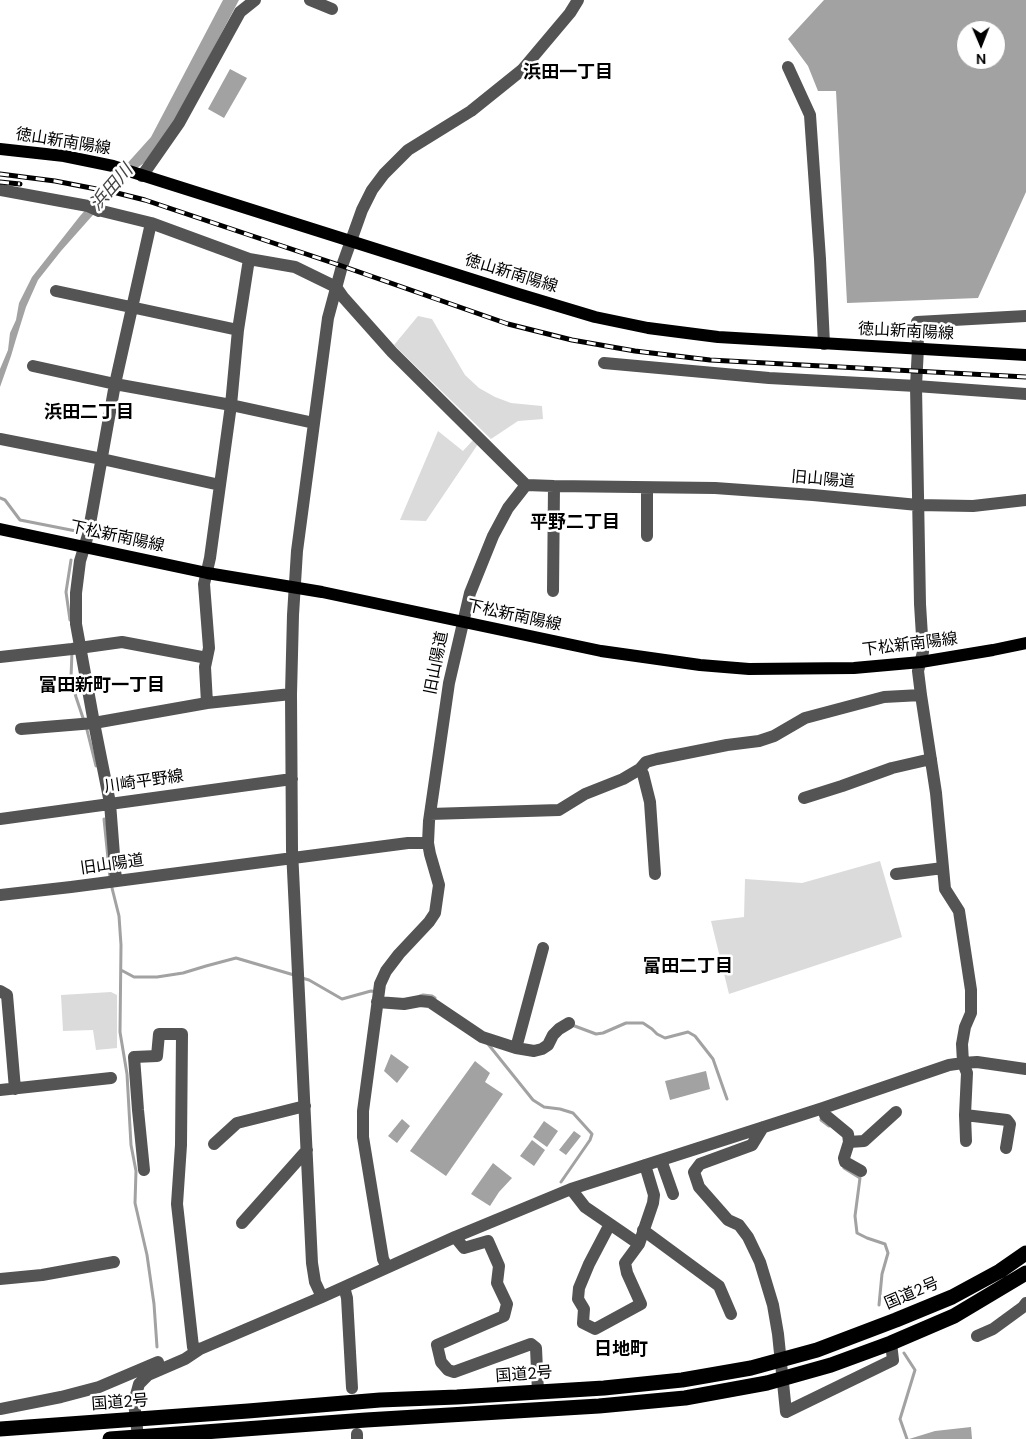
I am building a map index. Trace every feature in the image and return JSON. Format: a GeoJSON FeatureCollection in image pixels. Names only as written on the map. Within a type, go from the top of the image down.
{"type":"FeatureCollection","features":[{"type":"Feature","properties":{"kind":"highway","name":"国道2号"},"geometry":{"type":"LineString","coordinates":[[0,1429],[380,1400],[604,1388],[682,1380],[751,1368],[817,1350],[952,1297],[1000,1271],[1026,1253]]}},
{"type":"Feature","properties":{"kind":"highway"},"geometry":{"type":"LineString","coordinates":[[110,1439],[366,1420],[599,1406],[686,1398],[767,1383],[831,1365],[891,1343],[954,1316],[1026,1273]]}},
{"type":"Feature","properties":{"kind":"main road","name":"徳山新南陽線"},"geometry":{"type":"LineString","coordinates":[[0,149],[64,156],[121,169],[515,293],[612,321],[648,328],[718,337],[1026,355]]}},
{"type":"Feature","properties":{"kind":"main road","name":"下松新南陽線"},"geometry":{"type":"LineString","coordinates":[[0,529],[207,573],[295,587],[601,651],[700,665],[749,669],[854,668],[920,662],[1026,643]]}},
{"type":"Feature","properties":{"kind":"street"},"geometry":{"type":"LineString","coordinates":[[139,175],[179,123],[240,12],[254,0]]}},
{"type":"Feature","properties":{"kind":"street"},"geometry":{"type":"LineString","coordinates":[[310,0],[332,9]]}},
{"type":"Feature","properties":{"kind":"street"},"geometry":{"type":"LineString","coordinates":[[322,1297],[316,1282],[312,1263],[293,858],[291,694],[297,551],[328,318],[336,286],[362,210],[372,190],[384,174],[408,150],[471,111],[522,70],[570,13],[578,0]]}},
{"type":"Feature","properties":{"kind":"street"},"geometry":{"type":"LineString","coordinates":[[788,67],[810,115],[824,344]]}},
{"type":"Feature","properties":{"kind":"street"},"geometry":{"type":"LineString","coordinates":[[0,190],[95,209],[151,223],[250,259],[295,267],[336,286],[343,297],[392,352],[526,485]]}},
{"type":"Feature","properties":{"kind":"street"},"geometry":{"type":"LineString","coordinates":[[116,880],[110,804],[94,723],[76,648],[76,593],[80,561],[85,547],[115,384],[151,223]]}},
{"type":"Feature","properties":{"kind":"street"},"geometry":{"type":"LineString","coordinates":[[207,703],[205,667],[209,648],[204,584],[220,485],[231,405],[238,330],[250,259]]}},
{"type":"Feature","properties":{"kind":"street"},"geometry":{"type":"LineString","coordinates":[[56,291],[238,330]]}},
{"type":"Feature","properties":{"kind":"street"},"geometry":{"type":"LineString","coordinates":[[966,1141],[967,1073],[963,1063],[962,1044],[970,1013],[971,990],[960,911],[945,889],[936,793],[918,671],[923,652],[918,505],[917,322],[1026,316]]}},
{"type":"Feature","properties":{"kind":"street"},"geometry":{"type":"LineString","coordinates":[[604,363],[769,378],[1026,394]]}},
{"type":"Feature","properties":{"kind":"street"},"geometry":{"type":"LineString","coordinates":[[33,366],[314,423]]}},
{"type":"Feature","properties":{"kind":"street"},"geometry":{"type":"LineString","coordinates":[[0,439],[220,485]]}},
{"type":"Feature","properties":{"kind":"street","name":"旧山陽道"},"geometry":{"type":"LineString","coordinates":[[0,895],[408,843],[428,843],[430,814],[449,683],[470,592],[493,536],[508,508],[526,485],[714,488],[918,505],[973,506],[1026,500]]}},
{"type":"Feature","properties":{"kind":"street"},"geometry":{"type":"LineString","coordinates":[[553,591],[554,486]]}},
{"type":"Feature","properties":{"kind":"street"},"geometry":{"type":"LineString","coordinates":[[647,488],[647,536]]}},
{"type":"Feature","properties":{"kind":"street"},"geometry":{"type":"LineString","coordinates":[[0,657],[122,642],[206,658]]}},
{"type":"Feature","properties":{"kind":"street"},"geometry":{"type":"LineString","coordinates":[[22,729],[94,723],[207,703],[291,694]]}},
{"type":"Feature","properties":{"kind":"street"},"geometry":{"type":"LineString","coordinates":[[430,814],[559,810],[585,794],[623,779],[640,769],[646,762],[727,746],[759,742],[774,736],[805,718],[884,697],[921,695]]}},
{"type":"Feature","properties":{"kind":"street"},"geometry":{"type":"LineString","coordinates":[[804,798],[892,768],[931,759]]}},
{"type":"Feature","properties":{"kind":"street"},"geometry":{"type":"LineString","coordinates":[[640,769],[650,802],[655,874]]}},
{"type":"Feature","properties":{"kind":"street","name":"川崎平野線"},"geometry":{"type":"LineString","coordinates":[[0,818],[292,779]]}},
{"type":"Feature","properties":{"kind":"street"},"geometry":{"type":"LineString","coordinates":[[387,1267],[383,1259],[363,1137],[363,1111],[380,984],[386,970],[435,913],[439,886],[428,843]]}},
{"type":"Feature","properties":{"kind":"street"},"geometry":{"type":"LineString","coordinates":[[896,874],[943,868]]}},
{"type":"Feature","properties":{"kind":"street"},"geometry":{"type":"LineString","coordinates":[[516,1048],[543,948]]}},
{"type":"Feature","properties":{"kind":"street"},"geometry":{"type":"LineString","coordinates":[[0,991],[7,995],[14,1089]]}},
{"type":"Feature","properties":{"kind":"street"},"geometry":{"type":"LineString","coordinates":[[377,1002],[404,1004],[420,1001],[430,1002],[482,1037],[516,1048],[534,1051],[548,1045],[559,1029],[569,1023]]}},
{"type":"Feature","properties":{"kind":"street"},"geometry":{"type":"LineString","coordinates":[[138,1437],[134,1402],[139,1384],[148,1375],[186,1359],[196,1348],[178,1204],[182,1034],[159,1034],[157,1056],[134,1057],[144,1170]]}},
{"type":"Feature","properties":{"kind":"street"},"geometry":{"type":"LineString","coordinates":[[0,1410],[99,1387],[322,1297],[455,1237],[571,1190],[645,1165],[950,1065],[977,1062],[1026,1069]]}},
{"type":"Feature","properties":{"kind":"street"},"geometry":{"type":"LineString","coordinates":[[0,1090],[111,1078]]}},
{"type":"Feature","properties":{"kind":"street"},"geometry":{"type":"LineString","coordinates":[[214,1144],[237,1123],[305,1106]]}},
{"type":"Feature","properties":{"kind":"street"},"geometry":{"type":"LineString","coordinates":[[823,1108],[825,1115],[848,1134],[849,1142],[844,1158],[845,1162],[861,1172]]}},
{"type":"Feature","properties":{"kind":"street"},"geometry":{"type":"LineString","coordinates":[[849,1142],[864,1141],[896,1112]]}},
{"type":"Feature","properties":{"kind":"street"},"geometry":{"type":"LineString","coordinates":[[965,1115],[1007,1120],[1010,1124],[1006,1148]]}},
{"type":"Feature","properties":{"kind":"street"},"geometry":{"type":"LineString","coordinates":[[763,1127],[752,1145],[700,1164],[694,1172],[699,1187],[728,1220],[739,1225],[760,1262],[773,1306],[778,1334],[786,1412],[893,1360],[891,1343]]}},
{"type":"Feature","properties":{"kind":"street"},"geometry":{"type":"LineString","coordinates":[[242,1223],[307,1150]]}},
{"type":"Feature","properties":{"kind":"street"},"geometry":{"type":"LineString","coordinates":[[661,1160],[673,1194]]}},
{"type":"Feature","properties":{"kind":"street"},"geometry":{"type":"LineString","coordinates":[[610,1224],[579,1288],[578,1299],[584,1310],[583,1323],[596,1329],[641,1304],[627,1273],[625,1263],[639,1244],[653,1203],[654,1195],[645,1165]]}},
{"type":"Feature","properties":{"kind":"street"},"geometry":{"type":"LineString","coordinates":[[571,1190],[585,1207],[639,1244]]}},
{"type":"Feature","properties":{"kind":"street"},"geometry":{"type":"LineString","coordinates":[[643,1230],[719,1286],[731,1314]]}},
{"type":"Feature","properties":{"kind":"street"},"geometry":{"type":"LineString","coordinates":[[455,1237],[464,1248],[488,1241],[499,1266],[497,1282],[507,1304],[504,1316],[437,1345],[441,1362],[448,1370],[454,1372],[531,1344],[536,1348],[538,1392]]}},
{"type":"Feature","properties":{"kind":"street"},"geometry":{"type":"LineString","coordinates":[[0,1279],[42,1275],[114,1262]]}},
{"type":"Feature","properties":{"kind":"street"},"geometry":{"type":"LineString","coordinates":[[344,1287],[347,1298],[352,1388]]}},
{"type":"Feature","properties":{"kind":"street"},"geometry":{"type":"LineString","coordinates":[[977,1336],[993,1329],[1026,1303]]}},
{"type":"Feature","properties":{"kind":"shaded area"},"geometry":{"type":"Polygon","coordinates":[[[418,316],[432,319],[465,375],[479,388],[511,403],[542,406],[543,419],[518,421],[491,439],[394,345],[418,316]]]}},
{"type":"Feature","properties":{"kind":"shaded area"},"geometry":{"type":"Polygon","coordinates":[[[438,431],[463,451],[474,439],[478,444],[426,521],[400,520],[438,431]]]}},
{"type":"Feature","properties":{"kind":"shaded area"},"geometry":{"type":"Polygon","coordinates":[[[880,861],[902,937],[729,994],[711,921],[744,917],[745,879],[802,883],[880,861]]]}},
{"type":"Feature","properties":{"kind":"shaded area"},"geometry":{"type":"Polygon","coordinates":[[[111,992],[117,995],[117,1048],[96,1050],[93,1030],[63,1031],[61,995],[111,992]]]}},
{"type":"Feature","properties":{"kind":"water","name":"浜田川"},"geometry":{"type":"Polygon","coordinates":[[[223,0],[239,0],[175,121],[144,163],[123,178],[38,280],[26,307],[0,387],[0,369],[8,350],[10,333],[16,320],[19,303],[32,277],[80,216],[151,137],[223,0]]]}},
{"type":"Feature","properties":{"kind":"water"},"geometry":{"type":"Polygon","coordinates":[[[824,0],[1026,0],[1026,192],[978,298],[847,303],[836,91],[818,91],[808,66],[788,39],[824,0]]]}},
{"type":"Feature","properties":{"kind":"water"},"geometry":{"type":"Polygon","coordinates":[[[230,69],[247,78],[224,118],[208,109],[230,69]]]}},
{"type":"Feature","properties":{"kind":"water"},"geometry":{"type":"Polygon","coordinates":[[[391,1054],[409,1067],[397,1083],[384,1071],[391,1054]]]}},
{"type":"Feature","properties":{"kind":"water"},"geometry":{"type":"Polygon","coordinates":[[[475,1061],[490,1073],[485,1082],[503,1094],[446,1176],[410,1151],[475,1061]]]}},
{"type":"Feature","properties":{"kind":"water"},"geometry":{"type":"Polygon","coordinates":[[[706,1071],[710,1089],[670,1100],[665,1081],[706,1071]]]}},
{"type":"Feature","properties":{"kind":"water"},"geometry":{"type":"Polygon","coordinates":[[[402,1119],[410,1126],[397,1143],[388,1136],[402,1119]]]}},
{"type":"Feature","properties":{"kind":"water"},"geometry":{"type":"Polygon","coordinates":[[[544,1121],[558,1131],[547,1147],[533,1137],[544,1121]]]}},
{"type":"Feature","properties":{"kind":"water"},"geometry":{"type":"Polygon","coordinates":[[[574,1131],[581,1136],[566,1155],[559,1150],[574,1131]]]}},
{"type":"Feature","properties":{"kind":"water"},"geometry":{"type":"Polygon","coordinates":[[[532,1140],[545,1150],[534,1166],[520,1156],[532,1140]]]}},
{"type":"Feature","properties":{"kind":"water"},"geometry":{"type":"Polygon","coordinates":[[[493,1163],[512,1178],[499,1192],[490,1206],[471,1194],[493,1163]]]}},
{"type":"Feature","properties":{"kind":"water"},"geometry":{"type":"Polygon","coordinates":[[[971,1427],[972,1439],[909,1439],[935,1431],[971,1427]]]}},
{"type":"Feature","properties":{"kind":"waterway"},"geometry":{"type":"LineString","coordinates":[[0,498],[5,500],[20,520],[76,531]]}},
{"type":"Feature","properties":{"kind":"waterway"},"geometry":{"type":"LineString","coordinates":[[70,620],[66,592],[71,560]]}},
{"type":"Feature","properties":{"kind":"waterway"},"geometry":{"type":"LineString","coordinates":[[72,651],[71,678],[84,721]]}},
{"type":"Feature","properties":{"kind":"waterway"},"geometry":{"type":"LineString","coordinates":[[86,726],[96,766]]}},
{"type":"Feature","properties":{"kind":"waterway"},"geometry":{"type":"LineString","coordinates":[[104,819],[110,878]]}},
{"type":"Feature","properties":{"kind":"waterway"},"geometry":{"type":"LineString","coordinates":[[111,884],[119,916],[121,945],[120,1032],[127,1074],[131,1145],[136,1171],[135,1203],[147,1255],[154,1304],[157,1347]]}},
{"type":"Feature","properties":{"kind":"waterway"},"geometry":{"type":"LineString","coordinates":[[121,970],[134,977],[157,977],[183,973],[236,958],[294,975]]}},
{"type":"Feature","properties":{"kind":"waterway"},"geometry":{"type":"LineString","coordinates":[[302,978],[342,999],[371,991],[377,992]]}},
{"type":"Feature","properties":{"kind":"waterway"},"geometry":{"type":"LineString","coordinates":[[420,996],[432,996],[435,998]]}},
{"type":"Feature","properties":{"kind":"waterway"},"geometry":{"type":"LineString","coordinates":[[572,1025],[596,1034],[626,1023],[643,1023],[665,1038],[688,1032],[695,1036],[713,1059],[727,1099]]}},
{"type":"Feature","properties":{"kind":"waterway"},"geometry":{"type":"LineString","coordinates":[[488,1044],[533,1100],[544,1107],[573,1113],[592,1134],[590,1140],[561,1182]]}},
{"type":"Feature","properties":{"kind":"waterway"},"geometry":{"type":"LineString","coordinates":[[821,1120],[829,1126]]}},
{"type":"Feature","properties":{"kind":"waterway"},"geometry":{"type":"LineString","coordinates":[[844,1168],[860,1178],[855,1216],[857,1233],[885,1244],[888,1253],[882,1274],[879,1305]]}},
{"type":"Feature","properties":{"kind":"waterway"},"geometry":{"type":"LineString","coordinates":[[904,1353],[915,1370],[900,1419],[907,1439]]}},
{"type":"Feature","properties":{"kind":"railway"},"geometry":{"type":"LineString","coordinates":[[0,174],[55,181],[145,200],[508,324],[572,340],[635,351],[710,360],[1026,377]]}},
{"type":"Feature","properties":{"kind":"railway"},"geometry":{"type":"LineString","coordinates":[[0,182],[20,184]]}},
{"type":"Feature","properties":{"kind":"district","name":"浜田一丁目"},"geometry":{"type":"Point","coordinates":[568,73]}},
{"type":"Feature","properties":{"kind":"district","name":"浜田二丁目"},"geometry":{"type":"Point","coordinates":[89,413]}},
{"type":"Feature","properties":{"kind":"district","name":"平野二丁目"},"geometry":{"type":"Point","coordinates":[575,523]}},
{"type":"Feature","properties":{"kind":"district","name":"富田新町一丁目"},"geometry":{"type":"Point","coordinates":[102,686]}},
{"type":"Feature","properties":{"kind":"district","name":"富田二丁目"},"geometry":{"type":"Point","coordinates":[688,967]}},
{"type":"Feature","properties":{"kind":"district","name":"日地町"},"geometry":{"type":"Point","coordinates":[621,1350]}}]}
